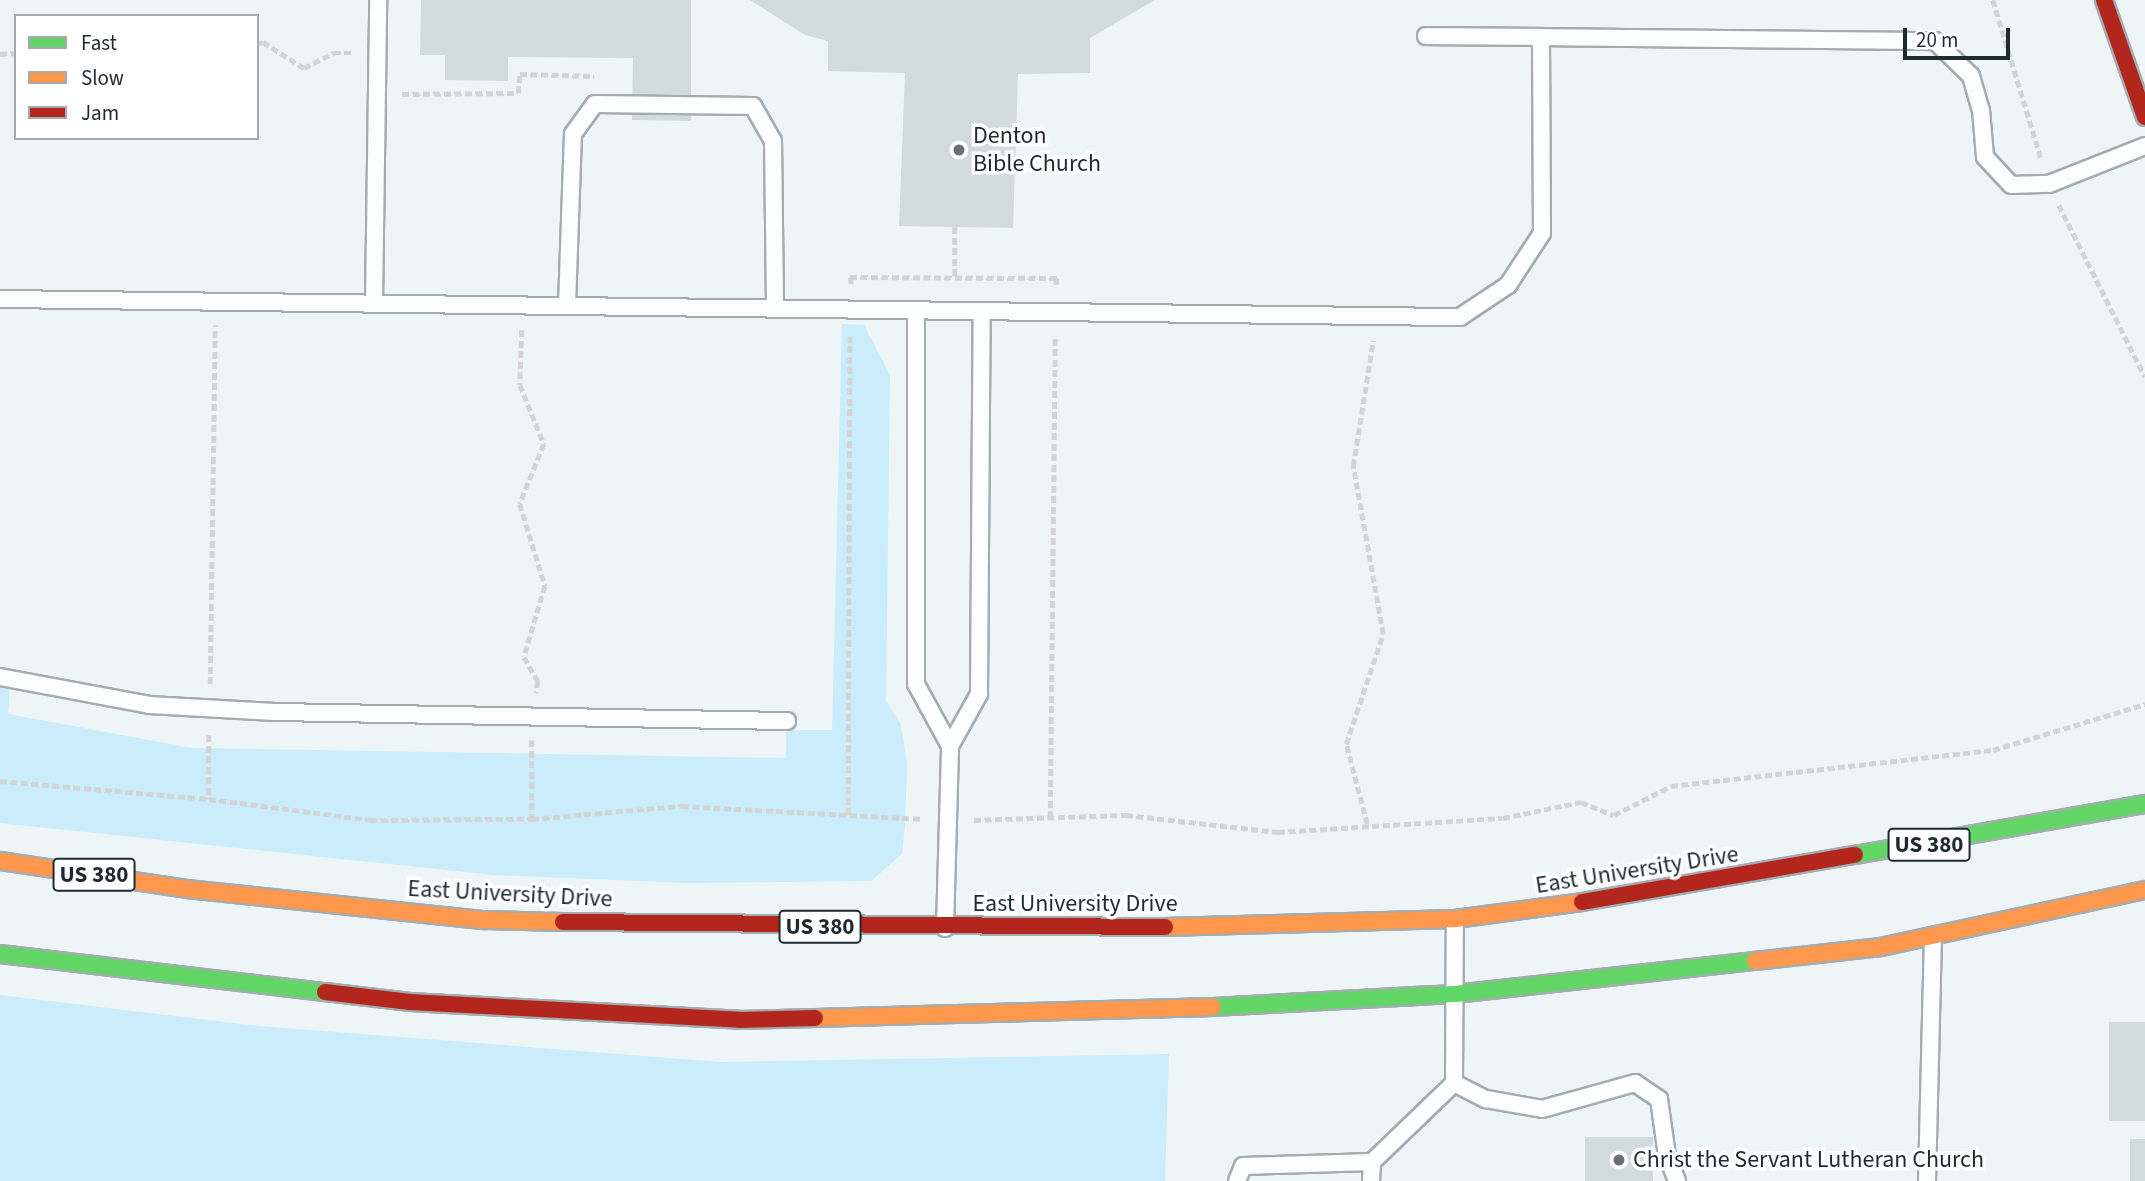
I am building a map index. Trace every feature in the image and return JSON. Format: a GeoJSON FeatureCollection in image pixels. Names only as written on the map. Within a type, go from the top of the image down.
{"type":"FeatureCollection","features":[{"type":"Feature","properties":{"kind":"main road"},"geometry":{"type":"LineString","coordinates":[[2104,0],[2145,117]]}},
{"type":"Feature","properties":{"kind":"main road","name":"East University Drive"},"geometry":{"type":"LineString","coordinates":[[0,861],[187,889],[485,920],[945,928],[1318,926],[1455,919],[1789,869],[2145,804]]}},
{"type":"Feature","properties":{"kind":"main road"},"geometry":{"type":"LineString","coordinates":[[0,954],[410,1002],[740,1020],[1147,1010],[1455,994],[1881,947],[2145,890]]}},
{"type":"Feature","properties":{"kind":"lane"},"geometry":{"type":"LineString","coordinates":[[374,303],[380,94],[378,0]]}},
{"type":"Feature","properties":{"kind":"lane"},"geometry":{"type":"LineString","coordinates":[[1426,36],[1935,41],[1971,76],[1981,110],[1985,157],[2011,185],[2049,184],[2145,146]]}},
{"type":"Feature","properties":{"kind":"lane"},"geometry":{"type":"LineString","coordinates":[[0,299],[1460,317],[1508,285],[1542,233],[1541,37]]}},
{"type":"Feature","properties":{"kind":"lane"},"geometry":{"type":"LineString","coordinates":[[567,305],[573,134],[595,104],[753,106],[773,141],[775,308]]}},
{"type":"Feature","properties":{"kind":"lane"},"geometry":{"type":"LineString","coordinates":[[916,310],[916,684],[950,746]]}},
{"type":"Feature","properties":{"kind":"lane"},"geometry":{"type":"LineString","coordinates":[[945,928],[950,746],[979,694],[982,311]]}},
{"type":"Feature","properties":{"kind":"lane"},"geometry":{"type":"LineString","coordinates":[[0,677],[149,705],[532,720],[788,721]]}},
{"type":"Feature","properties":{"kind":"lane"},"geometry":{"type":"LineString","coordinates":[[1237,1181],[1243,1166],[1372,1162],[1454,1083],[1455,919]]}},
{"type":"Feature","properties":{"kind":"lane"},"geometry":{"type":"LineString","coordinates":[[1927,1181],[1933,936]]}},
{"type":"Feature","properties":{"kind":"lane"},"geometry":{"type":"LineString","coordinates":[[1454,1083],[1486,1099],[1542,1109],[1635,1083],[1659,1099],[1667,1156],[1677,1181]]}},
{"type":"Feature","properties":{"kind":"lane"},"geometry":{"type":"LineString","coordinates":[[1371,1181],[1372,1162]]}},
{"type":"Feature","properties":{"kind":"path"},"geometry":{"type":"LineString","coordinates":[[259,43],[263,42],[304,68],[351,51],[352,62]]}},
{"type":"Feature","properties":{"kind":"path"},"geometry":{"type":"LineString","coordinates":[[380,94],[518,93],[520,74],[608,76]]}},
{"type":"Feature","properties":{"kind":"path"},"geometry":{"type":"LineString","coordinates":[[955,227],[955,278]]}},
{"type":"Feature","properties":{"kind":"path"},"geometry":{"type":"LineString","coordinates":[[851,288],[850,277],[1057,278],[1056,290]]}},
{"type":"Feature","properties":{"kind":"path"},"geometry":{"type":"LineString","coordinates":[[209,799],[216,302]]}},
{"type":"Feature","properties":{"kind":"path"},"geometry":{"type":"LineString","coordinates":[[523,305],[520,385],[544,444],[520,504],[545,586],[524,657],[538,681],[532,720],[532,819]]}},
{"type":"Feature","properties":{"kind":"path"},"geometry":{"type":"LineString","coordinates":[[1367,824],[1346,744],[1383,634],[1353,466],[1376,317]]}},
{"type":"Feature","properties":{"kind":"path"},"geometry":{"type":"LineString","coordinates":[[848,815],[849,337]]}},
{"type":"Feature","properties":{"kind":"path"},"geometry":{"type":"LineString","coordinates":[[1050,818],[1055,337]]}},
{"type":"Feature","properties":{"kind":"path"},"geometry":{"type":"LineString","coordinates":[[0,781],[209,799],[370,820],[532,819],[682,806],[948,821],[1126,815],[1278,832],[1367,824],[1503,818],[1581,802],[1614,815],[1671,786],[1993,750],[2145,704]]}},
{"type":"Feature","properties":{"kind":"shaded area"},"geometry":{"type":"Polygon","coordinates":[[[842,324],[864,325],[890,375],[886,701],[901,725],[907,764],[905,826],[902,854],[871,881],[687,883],[493,875],[0,823],[0,687],[10,688],[8,714],[192,748],[786,758],[786,730],[832,730],[842,324]]]}},
{"type":"Feature","properties":{"kind":"shaded area"},"geometry":{"type":"Polygon","coordinates":[[[0,995],[258,1026],[721,1062],[1169,1054],[1165,1181],[0,1181],[0,995]]]}},
{"type":"Feature","properties":{"kind":"building"},"geometry":{"type":"Polygon","coordinates":[[[421,0],[691,0],[691,121],[632,120],[633,58],[508,57],[508,81],[445,80],[445,55],[420,55],[421,0]]]}},
{"type":"Feature","properties":{"kind":"building","name":"Denton Bible Church"},"geometry":{"type":"Polygon","coordinates":[[[750,0],[1155,0],[1090,38],[1090,73],[1018,74],[1013,228],[899,226],[905,73],[828,71],[828,41],[805,35],[750,0]]]}},
{"type":"Feature","properties":{"kind":"building"},"geometry":{"type":"Polygon","coordinates":[[[2109,1022],[2145,1022],[2145,1121],[2109,1121],[2109,1022]]]}},
{"type":"Feature","properties":{"kind":"building","name":"Christ the Servant Lutheran Church"},"geometry":{"type":"Polygon","coordinates":[[[1585,1137],[1653,1137],[1653,1181],[1585,1181],[1585,1137]]]}},
{"type":"Feature","properties":{"kind":"building"},"geometry":{"type":"Polygon","coordinates":[[[2130,1139],[2145,1139],[2145,1181],[2130,1181],[2130,1139]]]}},
{"type":"Feature","properties":{"kind":"traffic: fast"},"geometry":{"type":"LineString","coordinates":[[1855,855],[2145,804]]}},
{"type":"Feature","properties":{"kind":"traffic: fast"},"geometry":{"type":"LineString","coordinates":[[0,954],[325,992]]}},
{"type":"Feature","properties":{"kind":"traffic: fast"},"geometry":{"type":"LineString","coordinates":[[1213,1007],[1455,994],[1755,961]]}},
{"type":"Feature","properties":{"kind":"traffic: slow"},"geometry":{"type":"LineString","coordinates":[[0,861],[187,889],[484,920],[563,922]]}},
{"type":"Feature","properties":{"kind":"traffic: slow"},"geometry":{"type":"LineString","coordinates":[[1755,961],[1881,947],[2145,890]]}},
{"type":"Feature","properties":{"kind":"traffic: slow"},"geometry":{"type":"LineString","coordinates":[[1165,927],[1455,919],[1582,902]]}},
{"type":"Feature","properties":{"kind":"traffic: slow"},"geometry":{"type":"LineString","coordinates":[[815,1018],[1213,1007]]}},
{"type":"Feature","properties":{"kind":"traffic: jam"},"geometry":{"type":"LineString","coordinates":[[2104,0],[2145,117]]}},
{"type":"Feature","properties":{"kind":"traffic: jam"},"geometry":{"type":"LineString","coordinates":[[1582,902],[1855,855]]}},
{"type":"Feature","properties":{"kind":"traffic: jam"},"geometry":{"type":"LineString","coordinates":[[563,922],[1165,927]]}},
{"type":"Feature","properties":{"kind":"traffic: jam"},"geometry":{"type":"LineString","coordinates":[[325,992],[410,1002],[740,1020],[815,1018]]}},
{"type":"Feature","properties":{"kind":"place","name":"Denton Bible Church"},"geometry":{"type":"Point","coordinates":[959,150]}},
{"type":"Feature","properties":{"kind":"place","name":"Christ the Servant Lutheran Church"},"geometry":{"type":"Point","coordinates":[1619,1160]}}]}
